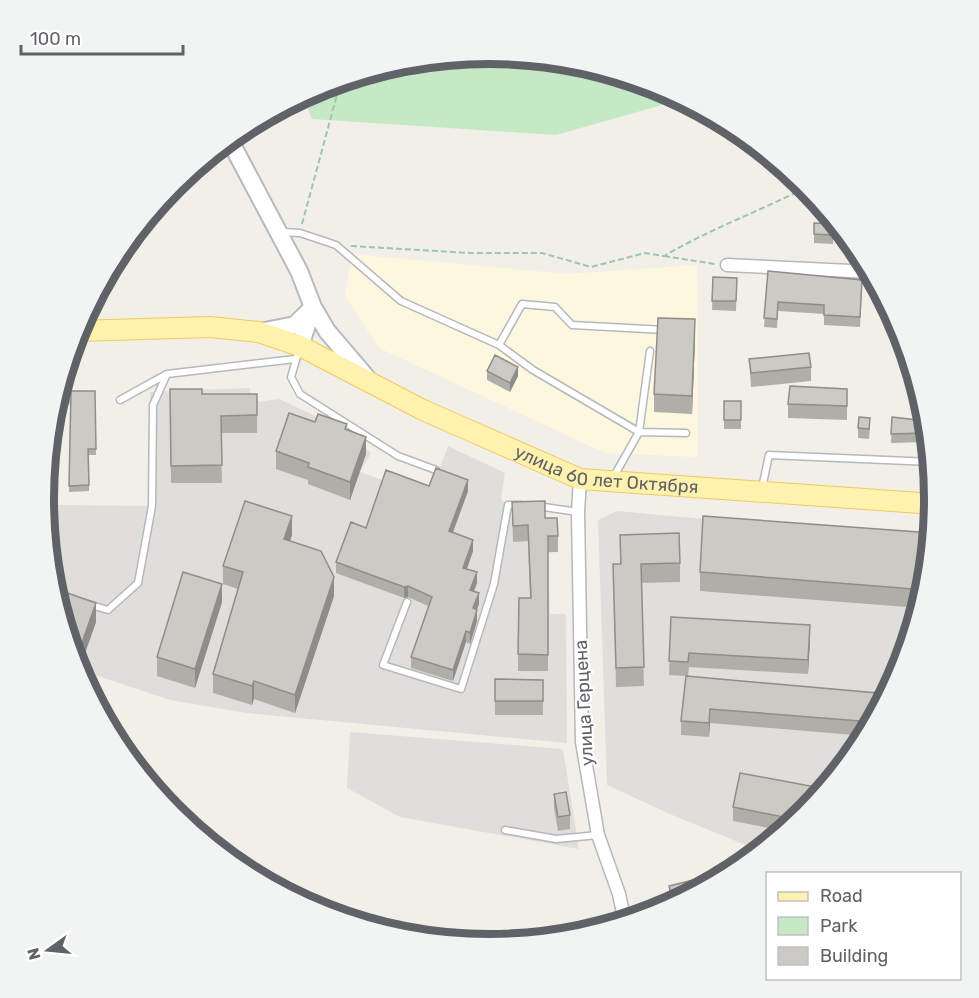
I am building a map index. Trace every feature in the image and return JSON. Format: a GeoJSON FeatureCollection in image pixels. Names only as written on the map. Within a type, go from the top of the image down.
{"type":"FeatureCollection","features":[{"type":"Feature","properties":{"kind":"main road","name":"улица 60 лет Октября"},"geometry":{"type":"LineString","coordinates":[[87,332],[210,327],[259,332],[298,353],[371,383],[423,410],[580,479],[925,503]]}},
{"type":"Feature","properties":{"kind":"street"},"geometry":{"type":"LineString","coordinates":[[234,147],[279,232],[313,307],[327,331],[371,383]]}},
{"type":"Feature","properties":{"kind":"street"},"geometry":{"type":"LineString","coordinates":[[727,265],[861,271]]}},
{"type":"Feature","properties":{"kind":"street"},"geometry":{"type":"LineString","coordinates":[[259,332],[295,325],[313,307]]}},
{"type":"Feature","properties":{"kind":"street"},"geometry":{"type":"LineString","coordinates":[[298,353],[313,307]]}},
{"type":"Feature","properties":{"kind":"street","name":"улица Герцена"},"geometry":{"type":"LineString","coordinates":[[580,479],[578,512],[582,742],[598,835],[622,913]]}},
{"type":"Feature","properties":{"kind":"lane"},"geometry":{"type":"LineString","coordinates":[[279,232],[300,233],[336,245],[401,302],[499,345],[533,370],[639,432],[686,433]]}},
{"type":"Feature","properties":{"kind":"lane"},"geometry":{"type":"LineString","coordinates":[[499,345],[522,304],[555,307],[572,325],[675,330]]}},
{"type":"Feature","properties":{"kind":"lane"},"geometry":{"type":"LineString","coordinates":[[611,481],[639,432],[650,351]]}},
{"type":"Feature","properties":{"kind":"lane"},"geometry":{"type":"LineString","coordinates":[[120,400],[167,374],[298,353],[291,376],[300,394],[398,456],[436,470]]}},
{"type":"Feature","properties":{"kind":"lane"},"geometry":{"type":"LineString","coordinates":[[75,599],[108,610],[138,583],[152,506],[153,405],[167,374]]}},
{"type":"Feature","properties":{"kind":"lane"},"geometry":{"type":"LineString","coordinates":[[761,492],[769,455],[923,462]]}},
{"type":"Feature","properties":{"kind":"lane"},"geometry":{"type":"LineString","coordinates":[[407,602],[383,665],[461,689],[494,584],[508,505],[542,506],[578,512]]}},
{"type":"Feature","properties":{"kind":"lane"},"geometry":{"type":"LineString","coordinates":[[506,830],[556,839],[598,835]]}},
{"type":"Feature","properties":{"kind":"path"},"geometry":{"type":"LineString","coordinates":[[300,233],[337,92]]}},
{"type":"Feature","properties":{"kind":"path"},"geometry":{"type":"LineString","coordinates":[[664,256],[699,235],[766,208],[798,192]]}},
{"type":"Feature","properties":{"kind":"path"},"geometry":{"type":"LineString","coordinates":[[336,245],[470,253],[542,253],[591,267],[645,253],[727,265]]}},
{"type":"Feature","properties":{"kind":"shaded area"},"geometry":{"type":"Polygon","coordinates":[[[352,254],[567,274],[697,265],[698,457],[605,453],[379,348],[345,296],[352,254]]]}},
{"type":"Feature","properties":{"kind":"shaded area"},"geometry":{"type":"Polygon","coordinates":[[[250,388],[251,403],[279,399],[350,432],[371,453],[360,472],[429,497],[448,446],[505,473],[501,498],[512,518],[545,517],[545,534],[557,534],[558,552],[548,553],[550,614],[566,614],[567,743],[246,713],[170,700],[90,673],[77,639],[62,584],[55,527],[57,453],[58,505],[150,506],[150,392],[250,388]]]}},
{"type":"Feature","properties":{"kind":"shaded area"},"geometry":{"type":"Polygon","coordinates":[[[617,511],[923,539],[917,584],[902,639],[892,666],[867,717],[852,741],[817,786],[777,826],[751,847],[607,785],[598,520],[617,511]]]}},
{"type":"Feature","properties":{"kind":"shaded area"},"geometry":{"type":"Polygon","coordinates":[[[350,732],[563,749],[579,849],[400,817],[347,788],[350,732]]]}},
{"type":"Feature","properties":{"kind":"green space"},"geometry":{"type":"Polygon","coordinates":[[[461,64],[518,64],[574,72],[602,78],[670,103],[556,135],[312,119],[306,104],[350,87],[405,72],[461,64]]]}},
{"type":"Feature","properties":{"kind":"building"},"geometry":{"type":"Polygon","coordinates":[[[814,223],[827,224],[833,232],[833,235],[814,234],[814,223]]]}},
{"type":"Feature","properties":{"kind":"building"},"geometry":{"type":"Polygon","coordinates":[[[768,271],[862,280],[860,317],[824,315],[824,305],[778,302],[777,319],[764,318],[768,271]]]}},
{"type":"Feature","properties":{"kind":"building"},"geometry":{"type":"Polygon","coordinates":[[[713,277],[737,278],[736,301],[712,301],[713,277]]]}},
{"type":"Feature","properties":{"kind":"building"},"geometry":{"type":"Polygon","coordinates":[[[658,318],[695,319],[692,396],[654,394],[658,318]]]}},
{"type":"Feature","properties":{"kind":"building"},"geometry":{"type":"Polygon","coordinates":[[[809,353],[811,367],[751,373],[749,359],[809,353]]]}},
{"type":"Feature","properties":{"kind":"building"},"geometry":{"type":"Polygon","coordinates":[[[495,355],[518,367],[510,383],[487,371],[495,355]]]}},
{"type":"Feature","properties":{"kind":"building"},"geometry":{"type":"Polygon","coordinates":[[[790,386],[847,389],[847,406],[788,404],[790,386]]]}},
{"type":"Feature","properties":{"kind":"building"},"geometry":{"type":"Polygon","coordinates":[[[170,389],[202,389],[202,394],[257,394],[257,415],[221,416],[222,465],[171,466],[170,389]]]}},
{"type":"Feature","properties":{"kind":"building"},"geometry":{"type":"Polygon","coordinates":[[[71,391],[95,391],[96,449],[88,449],[89,485],[69,486],[71,391]]]}},
{"type":"Feature","properties":{"kind":"building"},"geometry":{"type":"Polygon","coordinates":[[[724,401],[741,401],[741,420],[724,420],[724,401]]]}},
{"type":"Feature","properties":{"kind":"building"},"geometry":{"type":"Polygon","coordinates":[[[289,413],[315,422],[318,414],[347,424],[345,429],[366,437],[350,482],[308,467],[309,463],[276,451],[289,413]]]}},
{"type":"Feature","properties":{"kind":"building"},"geometry":{"type":"Polygon","coordinates":[[[859,417],[870,418],[869,429],[858,428],[859,417]]]}},
{"type":"Feature","properties":{"kind":"building"},"geometry":{"type":"Polygon","coordinates":[[[892,417],[918,420],[920,433],[891,434],[892,417]]]}},
{"type":"Feature","properties":{"kind":"building"},"geometry":{"type":"Polygon","coordinates":[[[436,468],[468,480],[449,531],[473,540],[463,568],[477,572],[470,590],[479,593],[473,608],[477,610],[470,633],[466,631],[453,670],[411,657],[432,597],[408,586],[404,587],[336,562],[351,522],[366,528],[386,470],[429,486],[436,468]]]}},
{"type":"Feature","properties":{"kind":"building"},"geometry":{"type":"Polygon","coordinates":[[[245,501],[292,516],[284,539],[321,551],[334,577],[295,695],[254,681],[252,686],[213,674],[243,572],[223,566],[245,501]]]}},
{"type":"Feature","properties":{"kind":"building"},"geometry":{"type":"Polygon","coordinates":[[[545,501],[545,518],[557,518],[558,536],[548,536],[548,655],[518,654],[519,598],[531,598],[528,525],[513,526],[512,502],[545,501]]]}},
{"type":"Feature","properties":{"kind":"building"},"geometry":{"type":"Polygon","coordinates":[[[703,516],[923,532],[916,589],[700,572],[703,516]]]}},
{"type":"Feature","properties":{"kind":"building"},"geometry":{"type":"Polygon","coordinates":[[[679,533],[680,563],[641,564],[644,667],[616,668],[613,564],[621,564],[620,535],[679,533]]]}},
{"type":"Feature","properties":{"kind":"building"},"geometry":{"type":"Polygon","coordinates":[[[183,572],[222,584],[195,669],[157,657],[183,572]]]}},
{"type":"Feature","properties":{"kind":"building"},"geometry":{"type":"Polygon","coordinates":[[[64,592],[96,603],[80,648],[64,592]]]}},
{"type":"Feature","properties":{"kind":"building"},"geometry":{"type":"Polygon","coordinates":[[[671,617],[810,625],[808,660],[689,653],[688,662],[669,661],[671,617]]]}},
{"type":"Feature","properties":{"kind":"building"},"geometry":{"type":"Polygon","coordinates":[[[686,676],[879,693],[864,721],[710,709],[709,723],[681,721],[686,676]]]}},
{"type":"Feature","properties":{"kind":"building"},"geometry":{"type":"Polygon","coordinates":[[[495,679],[543,680],[543,701],[495,701],[495,679]]]}},
{"type":"Feature","properties":{"kind":"building"},"geometry":{"type":"Polygon","coordinates":[[[740,773],[816,787],[786,818],[733,807],[740,773]]]}},
{"type":"Feature","properties":{"kind":"building"},"geometry":{"type":"Polygon","coordinates":[[[566,792],[570,815],[558,817],[554,794],[566,792]]]}},
{"type":"Feature","properties":{"kind":"building"},"geometry":{"type":"Polygon","coordinates":[[[705,877],[671,895],[669,886],[705,877]]]}}]}
